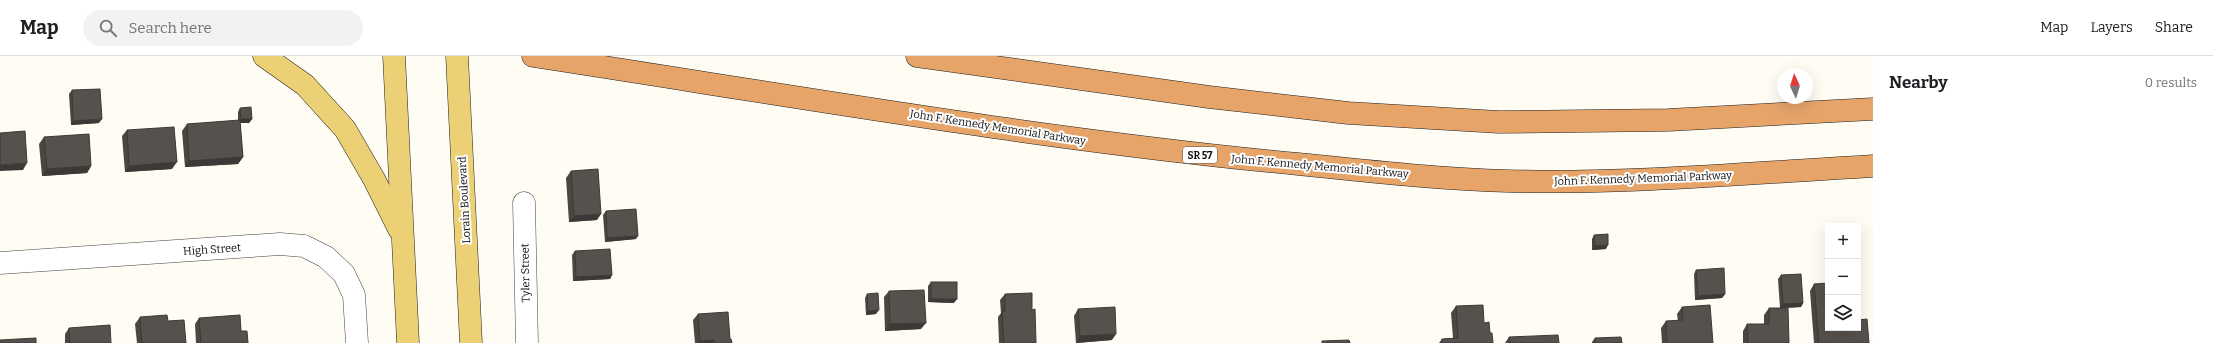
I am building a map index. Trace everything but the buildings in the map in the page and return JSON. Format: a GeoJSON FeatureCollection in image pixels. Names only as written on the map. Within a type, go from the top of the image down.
{"type":"FeatureCollection","features":[{"type":"Feature","properties":{"kind":"highway","name":"John F. Kennedy Memorial Parkway"},"geometry":{"type":"LineString","coordinates":[[533,56],[1098,142],[1224,158],[1384,172],[1505,181],[1583,181],[1663,179],[1873,166]]}},
{"type":"Feature","properties":{"kind":"highway"},"geometry":{"type":"LineString","coordinates":[[917,56],[1217,98],[1348,112],[1499,122],[1668,120],[1873,109]]}},
{"type":"Feature","properties":{"kind":"main road"},"geometry":{"type":"LineString","coordinates":[[264,56],[305,85],[345,129],[374,179],[403,236]]}},
{"type":"Feature","properties":{"kind":"main road"},"geometry":{"type":"LineString","coordinates":[[394,56],[408,343]]}},
{"type":"Feature","properties":{"kind":"main road","name":"Lorain Boulevard"},"geometry":{"type":"LineString","coordinates":[[457,56],[471,343]]}},
{"type":"Feature","properties":{"kind":"street","name":"Tyler Street"},"geometry":{"type":"LineString","coordinates":[[524,203],[527,343]]}},
{"type":"Feature","properties":{"kind":"street","name":"High Street"},"geometry":{"type":"LineString","coordinates":[[0,264],[280,244],[304,246],[326,257],[344,274],[354,296],[357,343]]}}]}
